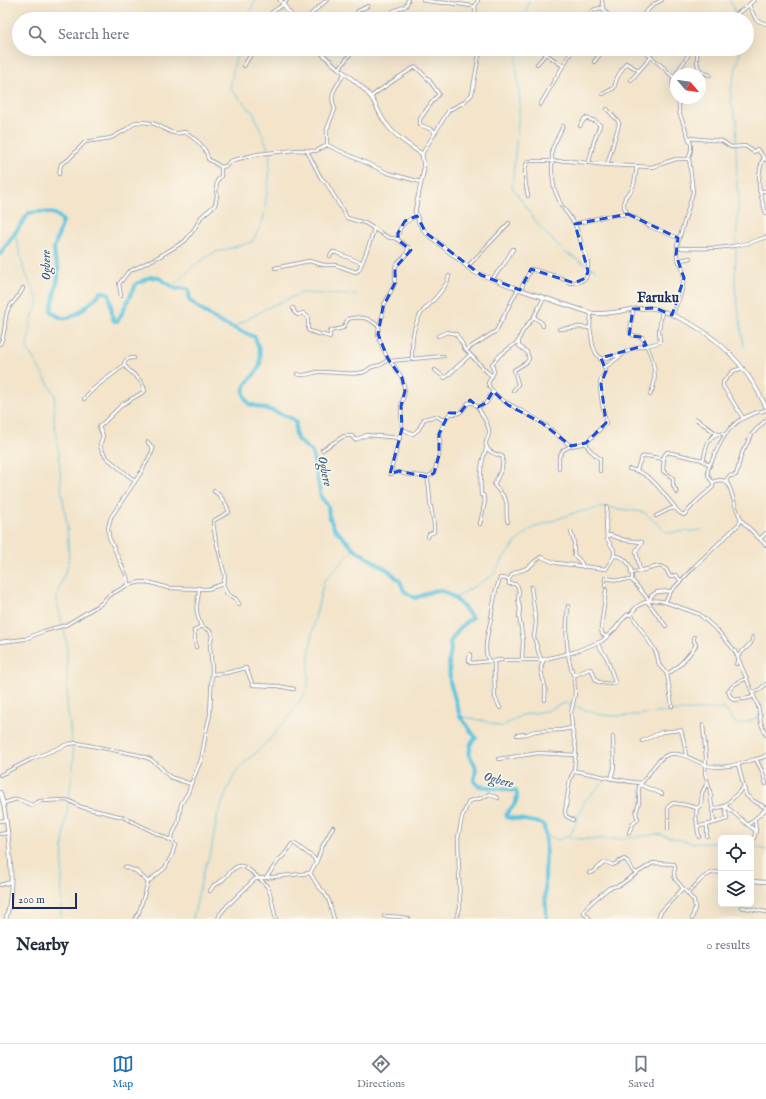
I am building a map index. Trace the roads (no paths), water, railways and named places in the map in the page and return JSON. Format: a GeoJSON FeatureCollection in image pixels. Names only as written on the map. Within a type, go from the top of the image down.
{"type":"FeatureCollection","features":[{"type":"Feature","properties":{"kind":"street"},"geometry":{"type":"LineString","coordinates":[[280,0],[289,12]]}},
{"type":"Feature","properties":{"kind":"street"},"geometry":{"type":"LineString","coordinates":[[270,12],[280,8],[287,0]]}},
{"type":"Feature","properties":{"kind":"street"},"geometry":{"type":"LineString","coordinates":[[313,12],[327,0]]}},
{"type":"Feature","properties":{"kind":"street"},"geometry":{"type":"LineString","coordinates":[[392,12],[406,6],[408,0]]}},
{"type":"Feature","properties":{"kind":"street"},"geometry":{"type":"LineString","coordinates":[[423,0],[475,7]]}},
{"type":"Feature","properties":{"kind":"street"},"geometry":{"type":"LineString","coordinates":[[475,12],[475,7],[478,0]]}},
{"type":"Feature","properties":{"kind":"street"},"geometry":{"type":"LineString","coordinates":[[602,0],[603,8],[606,12]]}},
{"type":"Feature","properties":{"kind":"street"},"geometry":{"type":"LineString","coordinates":[[646,12],[654,4],[662,0]]}},
{"type":"Feature","properties":{"kind":"street"},"geometry":{"type":"LineString","coordinates":[[739,12],[754,0]]}},
{"type":"Feature","properties":{"kind":"street"},"geometry":{"type":"LineString","coordinates":[[749,5],[752,12]]}},
{"type":"Feature","properties":{"kind":"street"},"geometry":{"type":"LineString","coordinates":[[358,12],[368,6]]}},
{"type":"Feature","properties":{"kind":"street"},"geometry":{"type":"LineString","coordinates":[[592,12],[603,8]]}},
{"type":"Feature","properties":{"kind":"street"},"geometry":{"type":"LineString","coordinates":[[754,16],[756,20],[766,24]]}},
{"type":"Feature","properties":{"kind":"street"},"geometry":{"type":"LineString","coordinates":[[244,66],[250,56]]}},
{"type":"Feature","properties":{"kind":"street"},"geometry":{"type":"LineString","coordinates":[[325,56],[371,97],[386,125],[396,135],[422,154]]}},
{"type":"Feature","properties":{"kind":"street"},"geometry":{"type":"LineString","coordinates":[[339,69],[349,56]]}},
{"type":"Feature","properties":{"kind":"street"},"geometry":{"type":"LineString","coordinates":[[479,56],[472,94],[463,103],[449,110],[422,154],[424,169],[415,211],[418,223],[426,233],[474,272],[520,290],[591,313],[618,313],[646,308],[655,308],[686,321],[704,332],[728,351],[753,382],[766,407]]}},
{"type":"Feature","properties":{"kind":"street"},"geometry":{"type":"LineString","coordinates":[[536,64],[544,56]]}},
{"type":"Feature","properties":{"kind":"street"},"geometry":{"type":"LineString","coordinates":[[549,56],[563,66]]}},
{"type":"Feature","properties":{"kind":"street"},"geometry":{"type":"LineString","coordinates":[[540,105],[569,56]]}},
{"type":"Feature","properties":{"kind":"street"},"geometry":{"type":"LineString","coordinates":[[594,62],[599,56]]}},
{"type":"Feature","properties":{"kind":"street"},"geometry":{"type":"LineString","coordinates":[[680,68],[688,56]]}},
{"type":"Feature","properties":{"kind":"street"},"geometry":{"type":"LineString","coordinates":[[697,56],[698,67],[700,71],[710,76]]}},
{"type":"Feature","properties":{"kind":"street"},"geometry":{"type":"LineString","coordinates":[[631,80],[636,76],[638,70],[650,58],[664,68],[670,75]]}},
{"type":"Feature","properties":{"kind":"street"},"geometry":{"type":"LineString","coordinates":[[603,94],[614,88],[616,78],[626,63],[638,70]]}},
{"type":"Feature","properties":{"kind":"street"},"geometry":{"type":"LineString","coordinates":[[371,97],[376,91],[412,68],[416,67],[429,80],[439,94],[419,122],[420,125],[432,130],[435,133]]}},
{"type":"Feature","properties":{"kind":"street"},"geometry":{"type":"LineString","coordinates":[[326,145],[327,129],[335,109],[332,102],[332,93],[344,74]]}},
{"type":"Feature","properties":{"kind":"street"},"geometry":{"type":"LineString","coordinates":[[672,315],[681,294],[684,278],[684,270],[676,255],[678,238],[682,230],[693,192],[689,160],[691,150],[689,138],[679,112],[679,104]]}},
{"type":"Feature","properties":{"kind":"street"},"geometry":{"type":"LineString","coordinates":[[607,109],[619,124],[607,165]]}},
{"type":"Feature","properties":{"kind":"street"},"geometry":{"type":"LineString","coordinates":[[580,126],[585,118],[595,121],[600,125],[589,162]]}},
{"type":"Feature","properties":{"kind":"street"},"geometry":{"type":"LineString","coordinates":[[59,174],[60,164],[68,160],[85,142],[111,138],[136,122],[157,125],[166,131],[175,134],[185,132],[197,141],[207,152],[208,160],[221,168]]}},
{"type":"Feature","properties":{"kind":"street"},"geometry":{"type":"LineString","coordinates":[[466,350],[496,331],[531,269],[559,277],[570,283],[579,282],[586,278],[588,263],[575,224],[562,205],[554,188],[552,149],[563,126]]}},
{"type":"Feature","properties":{"kind":"street"},"geometry":{"type":"LineString","coordinates":[[689,138],[722,141],[728,146],[740,148],[744,146],[754,152],[757,149],[765,159],[761,161],[758,179],[759,191],[766,213]]}},
{"type":"Feature","properties":{"kind":"street"},"geometry":{"type":"LineString","coordinates":[[221,168],[226,166],[230,161],[258,154],[296,150],[316,151],[326,145]]}},
{"type":"Feature","properties":{"kind":"street"},"geometry":{"type":"LineString","coordinates":[[326,145],[388,173],[421,182]]}},
{"type":"Feature","properties":{"kind":"street"},"geometry":{"type":"LineString","coordinates":[[307,151],[320,178],[327,184],[347,218],[366,223],[384,235],[394,238],[408,247],[407,254],[395,268],[395,282],[383,307],[383,314],[378,334],[380,342],[389,360],[402,378],[405,391],[401,406],[402,429],[390,474],[399,472],[427,477],[434,473],[439,460],[439,434],[446,419],[451,413],[460,413],[468,404],[473,403],[478,407],[489,430],[486,443],[487,447],[479,476],[480,495],[483,495],[485,501],[480,524]]}},
{"type":"Feature","properties":{"kind":"street"},"geometry":{"type":"LineString","coordinates":[[528,196],[525,166],[528,161],[589,162],[607,165],[652,167],[676,159],[689,160]]}},
{"type":"Feature","properties":{"kind":"street"},"geometry":{"type":"LineString","coordinates":[[637,166],[634,184],[631,191],[625,197],[624,207],[628,214],[649,226],[678,238]]}},
{"type":"Feature","properties":{"kind":"street"},"geometry":{"type":"LineString","coordinates":[[121,296],[119,284],[128,272],[160,256],[185,241],[201,217],[215,205],[217,196],[217,181],[220,176],[221,168]]}},
{"type":"Feature","properties":{"kind":"street"},"geometry":{"type":"LineString","coordinates":[[759,191],[766,191]]}},
{"type":"Feature","properties":{"kind":"street"},"geometry":{"type":"LineString","coordinates":[[575,224],[606,216],[628,214]]}},
{"type":"Feature","properties":{"kind":"street"},"geometry":{"type":"LineString","coordinates":[[398,240],[398,233],[405,221],[417,216]]}},
{"type":"Feature","properties":{"kind":"street"},"geometry":{"type":"LineString","coordinates":[[467,267],[509,223]]}},
{"type":"Feature","properties":{"kind":"street"},"geometry":{"type":"LineString","coordinates":[[275,268],[309,261],[324,265],[336,265],[356,272],[359,270],[362,263],[374,228]]}},
{"type":"Feature","properties":{"kind":"street"},"geometry":{"type":"LineString","coordinates":[[677,248],[721,248],[750,243],[766,238]]}},
{"type":"Feature","properties":{"kind":"street"},"geometry":{"type":"LineString","coordinates":[[492,279],[501,269],[513,249]]}},
{"type":"Feature","properties":{"kind":"street"},"geometry":{"type":"LineString","coordinates":[[330,256],[333,252],[362,263]]}},
{"type":"Feature","properties":{"kind":"street"},"geometry":{"type":"LineString","coordinates":[[679,262],[690,258]]}},
{"type":"Feature","properties":{"kind":"street"},"geometry":{"type":"LineString","coordinates":[[412,358],[412,338],[415,326],[424,310],[430,305],[446,284],[449,276]]}},
{"type":"Feature","properties":{"kind":"street"},"geometry":{"type":"LineString","coordinates":[[0,344],[5,334],[8,311],[23,288]]}},
{"type":"Feature","properties":{"kind":"street"},"geometry":{"type":"LineString","coordinates":[[513,391],[518,386],[514,370],[530,360],[527,352],[519,346],[522,332],[534,317],[544,298]]}},
{"type":"Feature","properties":{"kind":"street"},"geometry":{"type":"LineString","coordinates":[[293,308],[295,313],[298,315],[303,313],[308,316],[308,330],[311,332],[322,333],[330,337],[330,332],[343,328],[348,319],[354,317],[368,319],[379,326]]}},
{"type":"Feature","properties":{"kind":"street"},"geometry":{"type":"LineString","coordinates":[[632,310],[630,332],[632,335],[642,337],[652,356],[655,380],[650,395]]}},
{"type":"Feature","properties":{"kind":"street"},"geometry":{"type":"LineString","coordinates":[[604,367],[620,355],[632,349],[660,342],[659,330],[662,311]]}},
{"type":"Feature","properties":{"kind":"street"},"geometry":{"type":"LineString","coordinates":[[559,469],[559,457],[563,450],[571,446],[586,443],[606,425],[601,384],[606,371],[596,353],[590,328],[591,313]]}},
{"type":"Feature","properties":{"kind":"street"},"geometry":{"type":"LineString","coordinates":[[534,317],[544,326]]}},
{"type":"Feature","properties":{"kind":"street"},"geometry":{"type":"LineString","coordinates":[[559,329],[581,327],[590,328]]}},
{"type":"Feature","properties":{"kind":"street"},"geometry":{"type":"LineString","coordinates":[[438,336],[447,332],[456,334],[470,355],[492,376]]}},
{"type":"Feature","properties":{"kind":"street"},"geometry":{"type":"LineString","coordinates":[[519,341],[500,355],[492,364],[494,372],[488,383],[490,388],[508,405],[523,411],[542,423],[571,446]]}},
{"type":"Feature","properties":{"kind":"street"},"geometry":{"type":"LineString","coordinates":[[435,370],[445,378],[470,355]]}},
{"type":"Feature","properties":{"kind":"street"},"geometry":{"type":"LineString","coordinates":[[600,359],[620,355]]}},
{"type":"Feature","properties":{"kind":"street"},"geometry":{"type":"LineString","coordinates":[[297,374],[302,376],[326,372],[365,372],[372,367],[378,367],[389,360],[444,356]]}},
{"type":"Feature","properties":{"kind":"street"},"geometry":{"type":"LineString","coordinates":[[84,399],[90,392],[124,365],[126,360],[134,358]]}},
{"type":"Feature","properties":{"kind":"street"},"geometry":{"type":"LineString","coordinates":[[124,365],[129,372],[142,383],[145,390],[123,404],[99,427],[103,436],[100,445],[107,458],[135,481]]}},
{"type":"Feature","properties":{"kind":"street"},"geometry":{"type":"LineString","coordinates":[[743,368],[733,371],[723,382],[723,386],[743,418]]}},
{"type":"Feature","properties":{"kind":"street"},"geometry":{"type":"LineString","coordinates":[[478,407],[486,403],[493,391]]}},
{"type":"Feature","properties":{"kind":"street"},"geometry":{"type":"LineString","coordinates":[[629,469],[637,470],[647,475],[655,482],[675,508],[684,515],[713,487],[713,482],[710,480],[708,473],[710,465],[725,434],[735,423],[743,418],[766,410]]}},
{"type":"Feature","properties":{"kind":"street"},"geometry":{"type":"LineString","coordinates":[[402,429],[413,434],[419,429],[424,419],[436,416],[443,420],[446,419]]}},
{"type":"Feature","properties":{"kind":"street"},"geometry":{"type":"LineString","coordinates":[[696,419],[717,434]]}},
{"type":"Feature","properties":{"kind":"street"},"geometry":{"type":"LineString","coordinates":[[726,481],[729,476],[736,475],[742,453],[752,434],[766,420]]}},
{"type":"Feature","properties":{"kind":"street"},"geometry":{"type":"LineString","coordinates":[[703,460],[711,438],[717,434],[725,434]]}},
{"type":"Feature","properties":{"kind":"street"},"geometry":{"type":"LineString","coordinates":[[322,450],[344,436],[352,436],[355,440],[367,435],[400,438]]}},
{"type":"Feature","properties":{"kind":"street"},"geometry":{"type":"LineString","coordinates":[[128,585],[127,577],[109,537],[108,528],[111,517],[152,452],[153,448],[148,442]]}},
{"type":"Feature","properties":{"kind":"street"},"geometry":{"type":"LineString","coordinates":[[586,443],[589,449],[600,459],[600,471]]}},
{"type":"Feature","properties":{"kind":"street"},"geometry":{"type":"LineString","coordinates":[[487,447],[491,452],[503,457],[502,468],[494,485],[506,500],[508,510],[506,519],[508,522]]}},
{"type":"Feature","properties":{"kind":"street"},"geometry":{"type":"LineString","coordinates":[[677,494],[673,485],[672,477],[663,472],[664,459],[667,452],[703,460],[710,465]]}},
{"type":"Feature","properties":{"kind":"street"},"geometry":{"type":"LineString","coordinates":[[637,470],[642,457],[647,456],[664,459]]}},
{"type":"Feature","properties":{"kind":"street"},"geometry":{"type":"LineString","coordinates":[[427,477],[434,532],[428,534],[428,538]]}},
{"type":"Feature","properties":{"kind":"street"},"geometry":{"type":"LineString","coordinates":[[713,482],[719,480],[726,481]]}},
{"type":"Feature","properties":{"kind":"street"},"geometry":{"type":"LineString","coordinates":[[726,481],[731,491],[736,511],[741,520],[766,545]]}},
{"type":"Feature","properties":{"kind":"street"},"geometry":{"type":"LineString","coordinates":[[214,491],[228,507],[229,512],[219,516],[213,521],[215,536],[225,576],[223,584],[227,594],[236,599],[240,604]]}},
{"type":"Feature","properties":{"kind":"street"},"geometry":{"type":"LineString","coordinates":[[522,660],[523,640],[519,616],[519,588],[515,584],[509,584],[509,579],[514,572],[531,565],[541,557],[556,563],[606,569],[614,556],[614,549],[607,539],[607,507]]}},
{"type":"Feature","properties":{"kind":"street"},"geometry":{"type":"LineString","coordinates":[[656,516],[675,508]]}},
{"type":"Feature","properties":{"kind":"street"},"geometry":{"type":"LineString","coordinates":[[665,602],[671,591],[694,566],[739,524],[741,520]]}},
{"type":"Feature","properties":{"kind":"street"},"geometry":{"type":"LineString","coordinates":[[571,532],[574,542],[574,555],[581,562],[583,567]]}},
{"type":"Feature","properties":{"kind":"street"},"geometry":{"type":"LineString","coordinates":[[760,539],[766,533]]}},
{"type":"Feature","properties":{"kind":"street"},"geometry":{"type":"LineString","coordinates":[[607,536],[610,535],[628,541],[642,542],[636,551],[640,570]]}},
{"type":"Feature","properties":{"kind":"street"},"geometry":{"type":"LineString","coordinates":[[614,556],[619,556],[626,560],[630,567],[632,580],[666,626]]}},
{"type":"Feature","properties":{"kind":"street"},"geometry":{"type":"LineString","coordinates":[[631,573],[658,566],[663,567],[670,577],[676,575],[681,581]]}},
{"type":"Feature","properties":{"kind":"street"},"geometry":{"type":"LineString","coordinates":[[489,661],[486,653],[492,605],[500,578],[509,579]]}},
{"type":"Feature","properties":{"kind":"street"},"geometry":{"type":"LineString","coordinates":[[605,586],[605,578],[632,580]]}},
{"type":"Feature","properties":{"kind":"street"},"geometry":{"type":"LineString","coordinates":[[0,642],[25,639],[59,626],[66,625],[102,603],[108,596],[128,585],[141,582],[152,583],[168,588],[208,589],[223,584]]}},
{"type":"Feature","properties":{"kind":"street"},"geometry":{"type":"LineString","coordinates":[[531,587],[536,622],[534,637],[540,656],[544,660]]}},
{"type":"Feature","properties":{"kind":"street"},"geometry":{"type":"LineString","coordinates":[[170,840],[178,823],[181,804],[188,793],[201,760],[209,722],[212,674],[210,646],[212,635],[210,631],[201,626],[196,604],[199,596],[199,588]]}},
{"type":"Feature","properties":{"kind":"street"},"geometry":{"type":"LineString","coordinates":[[606,590],[601,628],[602,634],[607,637]]}},
{"type":"Feature","properties":{"kind":"street"},"geometry":{"type":"LineString","coordinates":[[649,601],[655,592],[671,591]]}},
{"type":"Feature","properties":{"kind":"street"},"geometry":{"type":"LineString","coordinates":[[470,654],[469,661],[471,663],[489,661],[544,660],[568,654],[597,643],[607,637],[621,620],[627,615],[631,614],[635,609],[649,601],[656,600],[665,602],[699,614],[718,631],[738,656],[752,695],[758,706],[761,723],[766,735]]}},
{"type":"Feature","properties":{"kind":"street"},"geometry":{"type":"LineString","coordinates":[[568,606],[566,622],[568,654],[573,674],[575,694],[572,705],[572,728],[576,745],[576,755],[574,771],[570,778],[565,812],[567,818],[573,820]]}},
{"type":"Feature","properties":{"kind":"street"},"geometry":{"type":"LineString","coordinates":[[631,614],[654,649],[659,665],[667,674],[672,706]]}},
{"type":"Feature","properties":{"kind":"street"},"geometry":{"type":"LineString","coordinates":[[196,647],[194,631],[201,626]]}},
{"type":"Feature","properties":{"kind":"street"},"geometry":{"type":"LineString","coordinates":[[667,674],[692,651],[696,645],[694,637]]}},
{"type":"Feature","properties":{"kind":"street"},"geometry":{"type":"LineString","coordinates":[[738,656],[751,643],[753,637]]}},
{"type":"Feature","properties":{"kind":"street"},"geometry":{"type":"LineString","coordinates":[[573,674],[576,675],[590,669],[598,682],[608,684],[614,683],[607,658],[597,643]]}},
{"type":"Feature","properties":{"kind":"street"},"geometry":{"type":"LineString","coordinates":[[544,660],[541,664],[541,671],[545,689],[545,700]]}},
{"type":"Feature","properties":{"kind":"street"},"geometry":{"type":"LineString","coordinates":[[736,664],[739,660]]}},
{"type":"Feature","properties":{"kind":"street"},"geometry":{"type":"LineString","coordinates":[[494,661],[496,697],[500,708]]}},
{"type":"Feature","properties":{"kind":"street"},"geometry":{"type":"LineString","coordinates":[[212,674],[226,673],[246,668],[253,685],[278,686],[294,689]]}},
{"type":"Feature","properties":{"kind":"street"},"geometry":{"type":"LineString","coordinates":[[747,678],[735,684],[728,690],[730,696],[734,700],[750,698],[766,684]]}},
{"type":"Feature","properties":{"kind":"street"},"geometry":{"type":"LineString","coordinates":[[703,725],[706,747],[705,773],[713,808],[714,823]]}},
{"type":"Feature","properties":{"kind":"street"},"geometry":{"type":"LineString","coordinates":[[517,735],[535,731],[572,728]]}},
{"type":"Feature","properties":{"kind":"street"},"geometry":{"type":"LineString","coordinates":[[642,741],[662,732],[681,730],[686,757]]}},
{"type":"Feature","properties":{"kind":"street"},"geometry":{"type":"LineString","coordinates":[[611,779],[614,768],[613,737]]}},
{"type":"Feature","properties":{"kind":"street"},"geometry":{"type":"LineString","coordinates":[[0,775],[32,759],[68,744],[78,743],[140,755],[154,762],[170,777],[191,784]]}},
{"type":"Feature","properties":{"kind":"street"},"geometry":{"type":"LineString","coordinates":[[498,759],[539,753],[576,755]]}},
{"type":"Feature","properties":{"kind":"street"},"geometry":{"type":"LineString","coordinates":[[629,833],[632,825],[638,819],[636,812],[640,801],[638,792],[639,787],[651,770],[664,757],[670,754],[677,754],[706,765],[725,767],[766,755]]}},
{"type":"Feature","properties":{"kind":"street"},"geometry":{"type":"LineString","coordinates":[[756,759],[766,784]]}},
{"type":"Feature","properties":{"kind":"street"},"geometry":{"type":"LineString","coordinates":[[738,764],[746,795],[766,808],[748,826]]}},
{"type":"Feature","properties":{"kind":"street"},"geometry":{"type":"LineString","coordinates":[[574,771],[611,779],[641,783]]}},
{"type":"Feature","properties":{"kind":"street"},"geometry":{"type":"LineString","coordinates":[[699,837],[696,816],[697,808],[701,805],[702,793],[707,782]]}},
{"type":"Feature","properties":{"kind":"street"},"geometry":{"type":"LineString","coordinates":[[639,787],[641,785],[662,794]]}},
{"type":"Feature","properties":{"kind":"street"},"geometry":{"type":"LineString","coordinates":[[713,808],[725,806],[744,787]]}},
{"type":"Feature","properties":{"kind":"street"},"geometry":{"type":"LineString","coordinates":[[0,792],[4,803],[7,820],[12,882],[11,898],[6,919]]}},
{"type":"Feature","properties":{"kind":"street"},"geometry":{"type":"LineString","coordinates":[[456,919],[460,908],[458,838],[462,817],[469,801],[482,798],[489,794],[498,798]]}},
{"type":"Feature","properties":{"kind":"street"},"geometry":{"type":"LineString","coordinates":[[4,803],[17,799],[32,805],[40,801],[70,801],[81,807],[123,817],[172,841],[175,845],[172,855],[165,868],[148,882],[139,912],[135,919]]}},
{"type":"Feature","properties":{"kind":"street"},"geometry":{"type":"LineString","coordinates":[[668,829],[668,807],[670,804],[683,804],[697,808]]}},
{"type":"Feature","properties":{"kind":"street"},"geometry":{"type":"LineString","coordinates":[[698,826],[727,819],[725,806]]}},
{"type":"Feature","properties":{"kind":"street"},"geometry":{"type":"LineString","coordinates":[[725,806],[756,832]]}},
{"type":"Feature","properties":{"kind":"street"},"geometry":{"type":"LineString","coordinates":[[0,821],[7,820]]}},
{"type":"Feature","properties":{"kind":"street"},"geometry":{"type":"LineString","coordinates":[[754,838],[756,832],[755,820]]}},
{"type":"Feature","properties":{"kind":"street"},"geometry":{"type":"LineString","coordinates":[[707,825],[707,836]]}},
{"type":"Feature","properties":{"kind":"street"},"geometry":{"type":"LineString","coordinates":[[310,873],[333,827]]}},
{"type":"Feature","properties":{"kind":"street"},"geometry":{"type":"LineString","coordinates":[[0,834],[8,833]]}},
{"type":"Feature","properties":{"kind":"street"},"geometry":{"type":"LineString","coordinates":[[266,878],[278,860],[285,854],[292,844],[295,844],[314,858],[316,863]]}},
{"type":"Feature","properties":{"kind":"street"},"geometry":{"type":"LineString","coordinates":[[590,873],[605,862],[613,865],[624,859],[633,871],[637,872]]}},
{"type":"Feature","properties":{"kind":"street"},"geometry":{"type":"LineString","coordinates":[[590,919],[584,913],[590,904],[609,888],[620,885],[637,872],[653,863],[674,864],[674,877],[688,893],[695,904],[692,919]]}},
{"type":"Feature","properties":{"kind":"street"},"geometry":{"type":"LineString","coordinates":[[210,891],[214,885],[220,883],[234,868],[239,865],[242,866],[251,871],[269,890],[276,919]]}},
{"type":"Feature","properties":{"kind":"street"},"geometry":{"type":"LineString","coordinates":[[125,867],[136,872],[148,882]]}},
{"type":"Feature","properties":{"kind":"street"},"geometry":{"type":"LineString","coordinates":[[688,893],[707,874],[718,872]]}},
{"type":"Feature","properties":{"kind":"street"},"geometry":{"type":"LineString","coordinates":[[218,919],[220,914],[227,906],[255,879],[310,873]]}},
{"type":"Feature","properties":{"kind":"street"},"geometry":{"type":"LineString","coordinates":[[310,873],[329,901],[334,919]]}},
{"type":"Feature","properties":{"kind":"street"},"geometry":{"type":"LineString","coordinates":[[754,881],[766,882]]}},
{"type":"Feature","properties":{"kind":"street"},"geometry":{"type":"LineString","coordinates":[[0,885],[12,882]]}},
{"type":"Feature","properties":{"kind":"street"},"geometry":{"type":"LineString","coordinates":[[658,919],[660,913],[684,888]]}},
{"type":"Feature","properties":{"kind":"street"},"geometry":{"type":"LineString","coordinates":[[741,907],[766,912]]}},
{"type":"Feature","properties":{"kind":"street"},"geometry":{"type":"LineString","coordinates":[[384,916],[409,919]]}},
{"type":"Feature","properties":{"kind":"waterway"},"geometry":{"type":"LineString","coordinates":[[250,12],[255,0]]}},
{"type":"Feature","properties":{"kind":"waterway"},"geometry":{"type":"LineString","coordinates":[[526,12],[529,0]]}},
{"type":"Feature","properties":{"kind":"waterway"},"geometry":{"type":"LineString","coordinates":[[729,0],[734,12]]}},
{"type":"Feature","properties":{"kind":"waterway"},"geometry":{"type":"LineString","coordinates":[[236,56],[230,88],[254,114],[269,151]]}},
{"type":"Feature","properties":{"kind":"waterway"},"geometry":{"type":"LineString","coordinates":[[517,56],[516,62],[520,101],[512,187],[539,226],[564,252],[596,270]]}},
{"type":"Feature","properties":{"kind":"waterway"},"geometry":{"type":"LineString","coordinates":[[736,244],[739,197],[737,188],[737,123],[731,103],[731,88],[739,56]]}},
{"type":"Feature","properties":{"kind":"waterway"},"geometry":{"type":"LineString","coordinates":[[172,287],[195,265],[213,253],[252,242],[263,221],[269,178],[270,154]]}},
{"type":"Feature","properties":{"kind":"waterway","name":"Ogbere"},"geometry":{"type":"LineString","coordinates":[[0,254],[29,213],[52,213],[60,217],[63,221],[54,248],[55,259],[58,266],[58,277],[51,311],[58,316],[62,318],[72,316],[94,300],[101,292],[109,293],[113,319],[114,321],[118,321],[136,284],[150,277],[159,278],[176,289],[181,288],[189,290],[189,300],[200,309],[219,322],[255,337],[260,352],[260,363],[256,372],[244,388],[245,398],[249,404],[293,419],[296,423],[295,433],[297,439],[312,452],[321,497],[328,506],[329,516],[334,528],[354,549],[389,571],[400,581],[404,591],[415,598],[433,591],[438,590],[444,592],[455,599],[472,618],[458,630],[450,642],[451,649],[449,661],[450,682],[460,716],[476,738],[471,743],[469,755],[476,767],[474,781],[479,786],[516,791],[516,801],[506,814],[507,817],[537,822],[543,825],[545,829],[546,842],[545,894],[547,919]]}},
{"type":"Feature","properties":{"kind":"waterway"},"geometry":{"type":"LineString","coordinates":[[15,233],[24,270],[39,302],[31,320],[27,348],[55,395],[54,420],[59,455],[61,487],[67,525],[69,562],[56,597],[67,644],[67,705],[72,742]]}},
{"type":"Feature","properties":{"kind":"waterway"},"geometry":{"type":"LineString","coordinates":[[736,247],[735,287],[744,347]]}},
{"type":"Feature","properties":{"kind":"waterway"},"geometry":{"type":"LineString","coordinates":[[233,328],[267,308],[302,293],[357,295]]}},
{"type":"Feature","properties":{"kind":"waterway"},"geometry":{"type":"LineString","coordinates":[[455,598],[493,575],[505,556],[519,539],[533,528],[574,513],[604,507],[643,512],[668,533],[702,530]]}},
{"type":"Feature","properties":{"kind":"waterway"},"geometry":{"type":"LineString","coordinates":[[193,919],[203,873],[211,851],[217,817],[229,786],[237,770],[267,742],[289,717],[308,688],[309,654],[314,622],[324,581],[354,549]]}},
{"type":"Feature","properties":{"kind":"waterway"},"geometry":{"type":"LineString","coordinates":[[460,716],[484,721],[501,727],[522,715],[546,711],[564,703],[571,705]]}},
{"type":"Feature","properties":{"kind":"waterway"},"geometry":{"type":"LineString","coordinates":[[574,706],[601,715],[623,716],[690,710],[725,709],[736,724],[747,722],[766,715]]}},
{"type":"Feature","properties":{"kind":"waterway"},"geometry":{"type":"LineString","coordinates":[[61,916],[63,844],[74,758],[72,745]]}},
{"type":"Feature","properties":{"kind":"waterway"},"geometry":{"type":"LineString","coordinates":[[568,836],[572,832],[585,800],[605,781]]}},
{"type":"Feature","properties":{"kind":"waterway"},"geometry":{"type":"LineString","coordinates":[[545,834],[558,840],[568,836],[580,839],[622,839],[657,834],[694,843],[718,843]]}},
{"type":"Feature","properties":{"kind":"waterway"},"geometry":{"type":"LineString","coordinates":[[754,846],[766,850]]}},
{"type":"Feature","properties":{"kind":"district","name":"Faruku"},"geometry":{"type":"Point","coordinates":[658,297]}}]}
